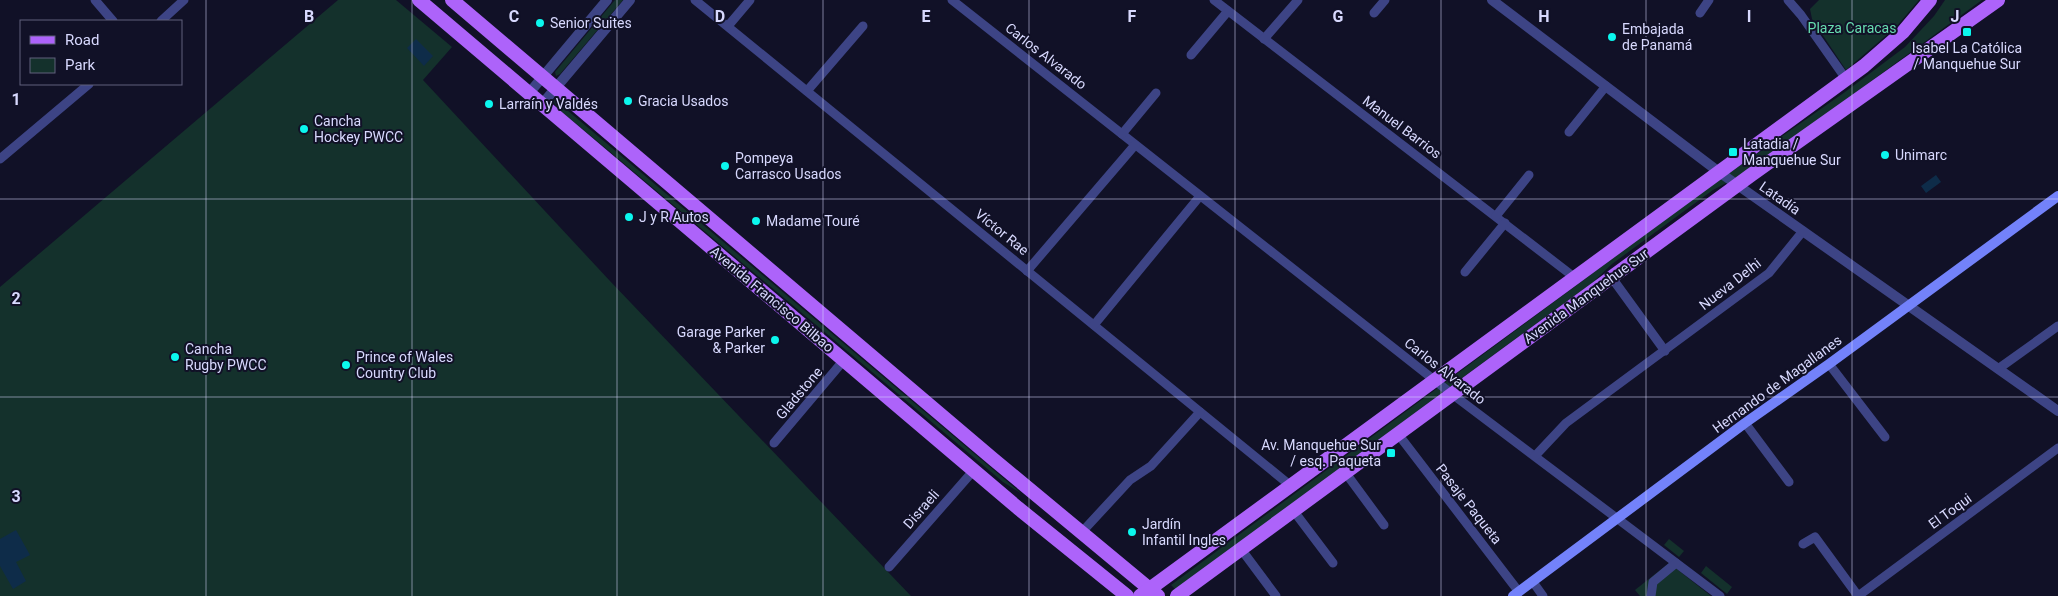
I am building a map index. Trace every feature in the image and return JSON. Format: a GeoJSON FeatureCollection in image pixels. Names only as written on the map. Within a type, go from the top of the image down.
{"type":"FeatureCollection","features":[{"type":"Feature","properties":{"kind":"main road","name":"Avenida Francisco Bilbao"},"geometry":{"type":"LineString","coordinates":[[419,0],[543,103],[974,470],[1127,596]]}},
{"type":"Feature","properties":{"kind":"main road","name":"Avenida Francisco Bilbao"},"geometry":{"type":"LineString","coordinates":[[452,0],[1081,533],[1149,594]]}},
{"type":"Feature","properties":{"kind":"main road","name":"Avenida Manquehue Sur"},"geometry":{"type":"LineString","coordinates":[[1149,594],[1433,380],[1846,79],[1898,37],[1930,0]]}},
{"type":"Feature","properties":{"kind":"main road","name":"Avenida Manquehue Sur"},"geometry":{"type":"LineString","coordinates":[[1177,596],[1738,185],[1998,0]]}},
{"type":"Feature","properties":{"kind":"main road","name":"Hernando de Magallanes"},"geometry":{"type":"LineString","coordinates":[[1516,594],[1745,423],[1909,306],[2058,196]]}},
{"type":"Feature","properties":{"kind":"street"},"geometry":{"type":"LineString","coordinates":[[96,0],[112,20]]}},
{"type":"Feature","properties":{"kind":"street"},"geometry":{"type":"LineString","coordinates":[[162,20],[184,0]]}},
{"type":"Feature","properties":{"kind":"street"},"geometry":{"type":"LineString","coordinates":[[530,92],[607,0]]}},
{"type":"Feature","properties":{"kind":"street"},"geometry":{"type":"LineString","coordinates":[[543,103],[630,0]]}},
{"type":"Feature","properties":{"kind":"street","name":"Víctor Rae"},"geometry":{"type":"LineString","coordinates":[[695,0],[1291,486]]}},
{"type":"Feature","properties":{"kind":"street"},"geometry":{"type":"LineString","coordinates":[[728,26],[750,0]]}},
{"type":"Feature","properties":{"kind":"street","name":"Carlos Alvarado"},"geometry":{"type":"LineString","coordinates":[[952,0],[1433,380],[1719,596]]}},
{"type":"Feature","properties":{"kind":"street"},"geometry":{"type":"LineString","coordinates":[[1264,39],[1298,0]]}},
{"type":"Feature","properties":{"kind":"street"},"geometry":{"type":"LineString","coordinates":[[1374,13],[1385,0]]}},
{"type":"Feature","properties":{"kind":"street","name":"Latadía"},"geometry":{"type":"LineString","coordinates":[[1492,0],[1719,172],[2058,412]]}},
{"type":"Feature","properties":{"kind":"street"},"geometry":{"type":"LineString","coordinates":[[1700,12],[1709,0]]}},
{"type":"Feature","properties":{"kind":"street"},"geometry":{"type":"LineString","coordinates":[[1788,0],[1801,15],[1846,79]]}},
{"type":"Feature","properties":{"kind":"street","name":"Manuel Barrios"},"geometry":{"type":"LineString","coordinates":[[1216,1],[1574,277]]}},
{"type":"Feature","properties":{"kind":"street"},"geometry":{"type":"LineString","coordinates":[[1191,54],[1228,11]]}},
{"type":"Feature","properties":{"kind":"street"},"geometry":{"type":"LineString","coordinates":[[807,91],[863,26]]}},
{"type":"Feature","properties":{"kind":"street"},"geometry":{"type":"LineString","coordinates":[[0,159],[88,85]]}},
{"type":"Feature","properties":{"kind":"street"},"geometry":{"type":"LineString","coordinates":[[1569,132],[1606,86]]}},
{"type":"Feature","properties":{"kind":"street"},"geometry":{"type":"LineString","coordinates":[[1122,134],[1156,93]]}},
{"type":"Feature","properties":{"kind":"street"},"geometry":{"type":"LineString","coordinates":[[1027,271],[1135,144]]}},
{"type":"Feature","properties":{"kind":"street"},"geometry":{"type":"LineString","coordinates":[[1496,216],[1529,175]]}},
{"type":"Feature","properties":{"kind":"street"},"geometry":{"type":"LineString","coordinates":[[1094,325],[1200,196]]}},
{"type":"Feature","properties":{"kind":"street"},"geometry":{"type":"LineString","coordinates":[[1465,272],[1505,223]]}},
{"type":"Feature","properties":{"kind":"street","name":"Nueva Delhi"},"geometry":{"type":"LineString","coordinates":[[1535,456],[1566,423],[1769,272],[1803,231]]}},
{"type":"Feature","properties":{"kind":"street"},"geometry":{"type":"LineString","coordinates":[[1612,278],[1665,351]]}},
{"type":"Feature","properties":{"kind":"street"},"geometry":{"type":"LineString","coordinates":[[1998,369],[2058,326]]}},
{"type":"Feature","properties":{"kind":"street","name":"Gladstone"},"geometry":{"type":"LineString","coordinates":[[774,443],[844,360]]}},
{"type":"Feature","properties":{"kind":"street"},"geometry":{"type":"LineString","coordinates":[[1829,364],[1885,437]]}},
{"type":"Feature","properties":{"kind":"street"},"geometry":{"type":"LineString","coordinates":[[1081,533],[1130,480],[1151,466],[1200,412]]}},
{"type":"Feature","properties":{"kind":"street"},"geometry":{"type":"LineString","coordinates":[[1745,423],[1789,482]]}},
{"type":"Feature","properties":{"kind":"street","name":"Pasaje Paqueta"},"geometry":{"type":"LineString","coordinates":[[1398,434],[1516,594]]}},
{"type":"Feature","properties":{"kind":"street","name":"El Toqui"},"geometry":{"type":"LineString","coordinates":[[1858,596],[2058,448]]}},
{"type":"Feature","properties":{"kind":"street","name":"Disraeli"},"geometry":{"type":"LineString","coordinates":[[889,567],[974,470]]}},
{"type":"Feature","properties":{"kind":"street"},"geometry":{"type":"LineString","coordinates":[[1345,472],[1384,525]]}},
{"type":"Feature","properties":{"kind":"street"},"geometry":{"type":"LineString","coordinates":[[1293,510],[1333,564]]}},
{"type":"Feature","properties":{"kind":"street"},"geometry":{"type":"LineString","coordinates":[[1803,544],[1815,537],[1858,596]]}},
{"type":"Feature","properties":{"kind":"street"},"geometry":{"type":"LineString","coordinates":[[1240,549],[1276,596]]}},
{"type":"Feature","properties":{"kind":"street"},"geometry":{"type":"LineString","coordinates":[[1651,596],[1653,582],[1676,563]]}},
{"type":"Feature","properties":{"kind":"street"},"geometry":{"type":"LineString","coordinates":[[1532,582],[1544,596]]}},
{"type":"Feature","properties":{"kind":"green space","name":"Prince of Wales Country Club"},"geometry":{"type":"Polygon","coordinates":[[[338,0],[396,0],[452,47],[423,80],[610,281],[911,596],[0,596],[0,287],[338,0]]]}},
{"type":"Feature","properties":{"kind":"green space"},"geometry":{"type":"Polygon","coordinates":[[[615,0],[623,0],[560,74],[556,76],[555,72],[615,0]]]}},
{"type":"Feature","properties":{"kind":"green space","name":"Plaza Caracas"},"geometry":{"type":"Polygon","coordinates":[[[1819,0],[1919,0],[1896,27],[1846,70],[1812,19],[1810,9],[1819,0]]]}},
{"type":"Feature","properties":{"kind":"green space"},"geometry":{"type":"Polygon","coordinates":[[[1945,0],[1982,0],[1747,172],[1713,190],[1612,264],[1592,283],[1176,590],[1171,585],[1711,186],[1845,92],[1905,47],[1934,16],[1945,0]]]}},
{"type":"Feature","properties":{"kind":"green space"},"geometry":{"type":"Polygon","coordinates":[[[554,99],[1022,494],[1003,482],[557,108],[554,99]]]}},
{"type":"Feature","properties":{"kind":"green space"},"geometry":{"type":"Polygon","coordinates":[[[1669,539],[1684,551],[1679,557],[1664,545],[1669,539]]]}},
{"type":"Feature","properties":{"kind":"green space"},"geometry":{"type":"Polygon","coordinates":[[[1669,563],[1711,596],[1640,596],[1635,590],[1669,563]]]}},
{"type":"Feature","properties":{"kind":"green space"},"geometry":{"type":"Polygon","coordinates":[[[1706,566],[1732,587],[1727,594],[1701,573],[1706,566]]]}},
{"type":"Feature","properties":{"kind":"water"},"geometry":{"type":"Polygon","coordinates":[[[416,39],[433,56],[424,66],[407,48],[416,39]]]}},
{"type":"Feature","properties":{"kind":"water"},"geometry":{"type":"Polygon","coordinates":[[[1936,175],[1941,182],[1926,193],[1921,186],[1936,175]]]}},
{"type":"Feature","properties":{"kind":"water"},"geometry":{"type":"Polygon","coordinates":[[[16,530],[30,555],[16,562],[26,581],[13,589],[0,566],[0,539],[16,530]]]}},
{"type":"Feature","properties":{"kind":"place","name":"Senior Suites"},"geometry":{"type":"Point","coordinates":[540,23]}},
{"type":"Feature","properties":{"kind":"place","name":"Isabel La Católica / Manquehue Sur"},"geometry":{"type":"Point","coordinates":[1967,32]}},
{"type":"Feature","properties":{"kind":"place","name":"Embajada de Panamá"},"geometry":{"type":"Point","coordinates":[1612,37]}},
{"type":"Feature","properties":{"kind":"place","name":"Gracia Usados"},"geometry":{"type":"Point","coordinates":[628,101]}},
{"type":"Feature","properties":{"kind":"place","name":"Larraín y Valdés"},"geometry":{"type":"Point","coordinates":[489,104]}},
{"type":"Feature","properties":{"kind":"place","name":"Cancha Hockey PWCC"},"geometry":{"type":"Point","coordinates":[304,129]}},
{"type":"Feature","properties":{"kind":"place","name":"Latadia / Manquehue Sur"},"geometry":{"type":"Point","coordinates":[1733,152]}},
{"type":"Feature","properties":{"kind":"place","name":"Unimarc"},"geometry":{"type":"Point","coordinates":[1885,155]}},
{"type":"Feature","properties":{"kind":"place","name":"Pompeya Carrasco Usados"},"geometry":{"type":"Point","coordinates":[725,166]}},
{"type":"Feature","properties":{"kind":"place","name":"J y R Autos"},"geometry":{"type":"Point","coordinates":[629,217]}},
{"type":"Feature","properties":{"kind":"place","name":"Madame Touré"},"geometry":{"type":"Point","coordinates":[756,221]}},
{"type":"Feature","properties":{"kind":"place","name":"Garage Parker & Parker"},"geometry":{"type":"Point","coordinates":[775,340]}},
{"type":"Feature","properties":{"kind":"place","name":"Cancha Rugby PWCC"},"geometry":{"type":"Point","coordinates":[175,357]}},
{"type":"Feature","properties":{"kind":"place","name":"Prince of Wales Country Club"},"geometry":{"type":"Point","coordinates":[346,365]}},
{"type":"Feature","properties":{"kind":"place","name":"Av. Manquehue Sur / esq. Paqueta"},"geometry":{"type":"Point","coordinates":[1391,453]}},
{"type":"Feature","properties":{"kind":"place","name":"Jardín Infantil Ingles"},"geometry":{"type":"Point","coordinates":[1132,532]}}]}
